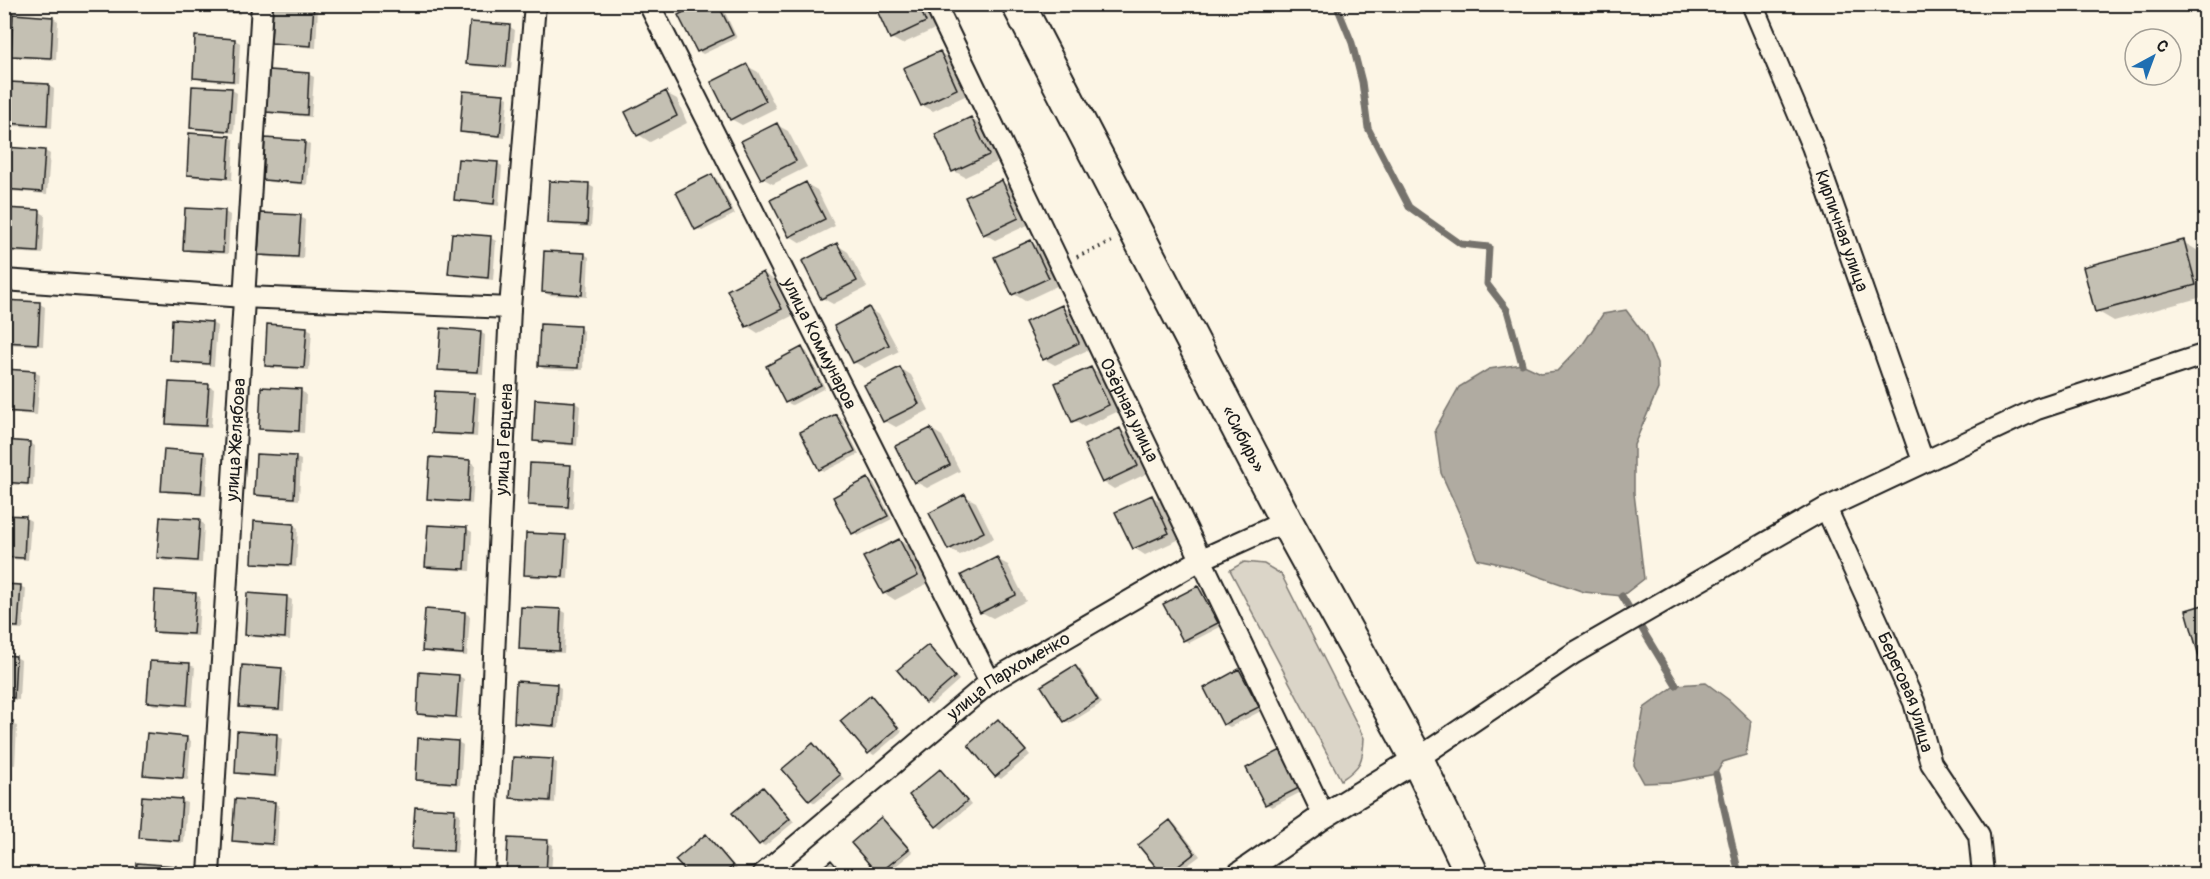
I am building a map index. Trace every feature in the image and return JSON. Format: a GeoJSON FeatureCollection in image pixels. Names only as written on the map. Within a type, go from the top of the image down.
{"type":"FeatureCollection","features":[{"type":"Feature","properties":{"kind":"main road","name":"«Сибирь»"},"geometry":{"type":"LineString","coordinates":[[1018,4],[1286,521],[1417,759],[1472,874]]}},
{"type":"Feature","properties":{"kind":"street","name":"улица Желябова"},"geometry":{"type":"LineString","coordinates":[[209,874],[262,4]]}},
{"type":"Feature","properties":{"kind":"street","name":"улица Герцена"},"geometry":{"type":"LineString","coordinates":[[484,874],[510,308],[535,4]]}},
{"type":"Feature","properties":{"kind":"street","name":"улица Коммунаров"},"geometry":{"type":"LineString","coordinates":[[649,4],[990,682]]}},
{"type":"Feature","properties":{"kind":"street","name":"Озёрная улица"},"geometry":{"type":"LineString","coordinates":[[935,4],[1324,816]]}},
{"type":"Feature","properties":{"kind":"street","name":"Кирпичная улица"},"geometry":{"type":"LineString","coordinates":[[1752,4],[1812,146],[1923,461]]}},
{"type":"Feature","properties":{"kind":"street"},"geometry":{"type":"LineString","coordinates":[[4,280],[244,297],[510,308]]}},
{"type":"Feature","properties":{"kind":"street"},"geometry":{"type":"LineString","coordinates":[[1240,874],[1324,816],[1417,759],[1574,653],[1826,508],[2037,409],[2205,354]]}},
{"type":"Feature","properties":{"kind":"street","name":"Береговая улица"},"geometry":{"type":"LineString","coordinates":[[1826,508],[1914,702],[1931,763],[1979,835],[1983,874]]}},
{"type":"Feature","properties":{"kind":"street","name":"улица Пархоменко"},"geometry":{"type":"LineString","coordinates":[[763,874],[990,682],[1200,560],[1286,521]]}},
{"type":"Feature","properties":{"kind":"path"},"geometry":{"type":"LineString","coordinates":[[1060,265],[1134,231]]}},
{"type":"Feature","properties":{"kind":"shaded area"},"geometry":{"type":"Polygon","coordinates":[[[1626,310],[1644,334],[1657,363],[1658,389],[1634,445],[1634,493],[1644,579],[1622,596],[1584,592],[1509,566],[1477,559],[1441,473],[1435,430],[1459,387],[1489,369],[1522,364],[1541,373],[1557,371],[1583,344],[1603,314],[1626,310]]]}},
{"type":"Feature","properties":{"kind":"shaded area"},"geometry":{"type":"Polygon","coordinates":[[[1244,562],[1264,564],[1281,574],[1364,738],[1360,763],[1341,780],[1230,570],[1244,562]]]}},
{"type":"Feature","properties":{"kind":"shaded area"},"geometry":{"type":"Polygon","coordinates":[[[1706,683],[1729,700],[1751,721],[1746,755],[1723,762],[1716,774],[1673,782],[1644,783],[1634,765],[1644,708],[1676,685],[1706,683]]]}},
{"type":"Feature","properties":{"kind":"building"},"geometry":{"type":"Polygon","coordinates":[[[196,4],[236,4],[236,12],[196,10],[196,4]]]}},
{"type":"Feature","properties":{"kind":"building"},"geometry":{"type":"Polygon","coordinates":[[[273,4],[314,4],[311,46],[271,43],[273,4]]]}},
{"type":"Feature","properties":{"kind":"building"},"geometry":{"type":"Polygon","coordinates":[[[699,4],[718,4],[733,35],[697,52],[678,15],[699,4]]]}},
{"type":"Feature","properties":{"kind":"building"},"geometry":{"type":"Polygon","coordinates":[[[874,4],[918,4],[926,22],[890,39],[874,4]]]}},
{"type":"Feature","properties":{"kind":"building"},"geometry":{"type":"Polygon","coordinates":[[[13,14],[53,17],[51,58],[11,56],[13,14]]]}},
{"type":"Feature","properties":{"kind":"building"},"geometry":{"type":"Polygon","coordinates":[[[470,22],[510,25],[506,67],[466,64],[470,22]]]}},
{"type":"Feature","properties":{"kind":"building"},"geometry":{"type":"Polygon","coordinates":[[[195,36],[235,39],[233,81],[193,78],[195,36]]]}},
{"type":"Feature","properties":{"kind":"building"},"geometry":{"type":"Polygon","coordinates":[[[940,51],[957,89],[921,106],[903,68],[940,51]]]}},
{"type":"Feature","properties":{"kind":"building"},"geometry":{"type":"Polygon","coordinates":[[[747,64],[766,101],[730,120],[711,82],[747,64]]]}},
{"type":"Feature","properties":{"kind":"building"},"geometry":{"type":"Polygon","coordinates":[[[269,70],[309,73],[307,115],[266,112],[269,70]]]}},
{"type":"Feature","properties":{"kind":"building"},"geometry":{"type":"Polygon","coordinates":[[[9,82],[49,84],[47,126],[7,123],[9,82]]]}},
{"type":"Feature","properties":{"kind":"building"},"geometry":{"type":"Polygon","coordinates":[[[192,86],[232,88],[229,131],[190,128],[192,86]]]}},
{"type":"Feature","properties":{"kind":"building"},"geometry":{"type":"Polygon","coordinates":[[[463,91],[504,94],[500,136],[460,132],[463,91]]]}},
{"type":"Feature","properties":{"kind":"building"},"geometry":{"type":"Polygon","coordinates":[[[666,91],[677,116],[637,136],[625,112],[666,91]]]}},
{"type":"Feature","properties":{"kind":"building"},"geometry":{"type":"Polygon","coordinates":[[[971,117],[989,155],[952,172],[935,134],[971,117]]]}},
{"type":"Feature","properties":{"kind":"building"},"geometry":{"type":"Polygon","coordinates":[[[777,123],[796,161],[761,179],[741,141],[777,123]]]}},
{"type":"Feature","properties":{"kind":"building"},"geometry":{"type":"Polygon","coordinates":[[[189,133],[230,136],[227,178],[187,175],[189,133]]]}},
{"type":"Feature","properties":{"kind":"building"},"geometry":{"type":"Polygon","coordinates":[[[265,138],[305,141],[302,183],[263,180],[265,138]]]}},
{"type":"Feature","properties":{"kind":"building"},"geometry":{"type":"Polygon","coordinates":[[[5,147],[45,150],[42,192],[4,189],[5,147]]]}},
{"type":"Feature","properties":{"kind":"building"},"geometry":{"type":"Polygon","coordinates":[[[458,159],[498,162],[494,204],[454,200],[458,159]]]}},
{"type":"Feature","properties":{"kind":"building"},"geometry":{"type":"Polygon","coordinates":[[[712,174],[731,211],[695,230],[676,192],[712,174]]]}},
{"type":"Feature","properties":{"kind":"building"},"geometry":{"type":"Polygon","coordinates":[[[1002,180],[1019,218],[983,235],[965,197],[1002,180]]]}},
{"type":"Feature","properties":{"kind":"building"},"geometry":{"type":"Polygon","coordinates":[[[549,181],[589,183],[587,225],[547,223],[549,181]]]}},
{"type":"Feature","properties":{"kind":"building"},"geometry":{"type":"Polygon","coordinates":[[[806,182],[825,219],[789,237],[770,200],[806,182]]]}},
{"type":"Feature","properties":{"kind":"building"},"geometry":{"type":"Polygon","coordinates":[[[4,208],[40,210],[38,252],[4,250],[4,208]]]}},
{"type":"Feature","properties":{"kind":"building"},"geometry":{"type":"Polygon","coordinates":[[[185,208],[225,210],[223,252],[183,250],[185,208]]]}},
{"type":"Feature","properties":{"kind":"building"},"geometry":{"type":"Polygon","coordinates":[[[261,213],[301,215],[298,257],[258,255],[261,213]]]}},
{"type":"Feature","properties":{"kind":"building"},"geometry":{"type":"Polygon","coordinates":[[[452,233],[491,236],[488,278],[448,274],[452,233]]]}},
{"type":"Feature","properties":{"kind":"building"},"geometry":{"type":"Polygon","coordinates":[[[1031,240],[1049,278],[1012,295],[994,257],[1031,240]]]}},
{"type":"Feature","properties":{"kind":"building"},"geometry":{"type":"Polygon","coordinates":[[[2184,240],[2196,285],[2095,312],[2083,267],[2184,240]]]}},
{"type":"Feature","properties":{"kind":"building"},"geometry":{"type":"Polygon","coordinates":[[[837,243],[857,281],[821,299],[802,261],[837,243]]]}},
{"type":"Feature","properties":{"kind":"building"},"geometry":{"type":"Polygon","coordinates":[[[544,251],[585,253],[582,295],[542,292],[544,251]]]}},
{"type":"Feature","properties":{"kind":"building"},"geometry":{"type":"Polygon","coordinates":[[[763,272],[782,309],[746,327],[727,290],[763,272]]]}},
{"type":"Feature","properties":{"kind":"building"},"geometry":{"type":"Polygon","coordinates":[[[4,300],[40,302],[38,344],[4,342],[4,300]]]}},
{"type":"Feature","properties":{"kind":"building"},"geometry":{"type":"Polygon","coordinates":[[[1062,305],[1079,343],[1043,360],[1025,322],[1062,305]]]}},
{"type":"Feature","properties":{"kind":"building"},"geometry":{"type":"Polygon","coordinates":[[[869,307],[889,345],[853,363],[834,326],[869,307]]]}},
{"type":"Feature","properties":{"kind":"building"},"geometry":{"type":"Polygon","coordinates":[[[172,319],[212,322],[209,364],[170,361],[172,319]]]}},
{"type":"Feature","properties":{"kind":"building"},"geometry":{"type":"Polygon","coordinates":[[[267,324],[307,327],[304,368],[265,366],[267,324]]]}},
{"type":"Feature","properties":{"kind":"building"},"geometry":{"type":"Polygon","coordinates":[[[540,324],[580,326],[578,368],[538,366],[540,324]]]}},
{"type":"Feature","properties":{"kind":"building"},"geometry":{"type":"Polygon","coordinates":[[[441,328],[481,331],[478,372],[438,370],[441,328]]]}},
{"type":"Feature","properties":{"kind":"building"},"geometry":{"type":"Polygon","coordinates":[[[802,347],[821,385],[785,403],[766,366],[802,347]]]}},
{"type":"Feature","properties":{"kind":"building"},"geometry":{"type":"Polygon","coordinates":[[[900,367],[919,404],[883,422],[864,385],[900,367]]]}},
{"type":"Feature","properties":{"kind":"building"},"geometry":{"type":"Polygon","coordinates":[[[1091,367],[1109,405],[1072,422],[1055,383],[1091,367]]]}},
{"type":"Feature","properties":{"kind":"building"},"geometry":{"type":"Polygon","coordinates":[[[4,369],[35,371],[32,413],[4,411],[4,369]]]}},
{"type":"Feature","properties":{"kind":"building"},"geometry":{"type":"Polygon","coordinates":[[[169,382],[209,384],[206,426],[166,424],[169,382]]]}},
{"type":"Feature","properties":{"kind":"building"},"geometry":{"type":"Polygon","coordinates":[[[261,387],[301,389],[299,431],[259,429],[261,387]]]}},
{"type":"Feature","properties":{"kind":"building"},"geometry":{"type":"Polygon","coordinates":[[[435,391],[475,393],[472,435],[432,433],[435,391]]]}},
{"type":"Feature","properties":{"kind":"building"},"geometry":{"type":"Polygon","coordinates":[[[535,399],[575,402],[573,444],[533,441],[535,399]]]}},
{"type":"Feature","properties":{"kind":"building"},"geometry":{"type":"Polygon","coordinates":[[[836,414],[855,451],[819,470],[800,432],[836,414]]]}},
{"type":"Feature","properties":{"kind":"building"},"geometry":{"type":"Polygon","coordinates":[[[931,428],[950,465],[914,483],[895,446],[931,428]]]}},
{"type":"Feature","properties":{"kind":"building"},"geometry":{"type":"Polygon","coordinates":[[[1120,428],[1138,466],[1102,483],[1084,445],[1120,428]]]}},
{"type":"Feature","properties":{"kind":"building"},"geometry":{"type":"Polygon","coordinates":[[[4,440],[30,442],[28,484],[4,482],[4,440]]]}},
{"type":"Feature","properties":{"kind":"building"},"geometry":{"type":"Polygon","coordinates":[[[164,449],[204,452],[201,493],[161,491],[164,449]]]}},
{"type":"Feature","properties":{"kind":"building"},"geometry":{"type":"Polygon","coordinates":[[[256,454],[296,456],[294,498],[254,495],[256,454]]]}},
{"type":"Feature","properties":{"kind":"building"},"geometry":{"type":"Polygon","coordinates":[[[430,457],[470,460],[468,502],[427,499],[430,457]]]}},
{"type":"Feature","properties":{"kind":"building"},"geometry":{"type":"Polygon","coordinates":[[[530,463],[571,465],[568,507],[528,505],[530,463]]]}},
{"type":"Feature","properties":{"kind":"building"},"geometry":{"type":"Polygon","coordinates":[[[868,478],[888,516],[852,534],[833,497],[868,478]]]}},
{"type":"Feature","properties":{"kind":"building"},"geometry":{"type":"Polygon","coordinates":[[[965,494],[984,532],[948,550],[929,513],[965,494]]]}},
{"type":"Feature","properties":{"kind":"building"},"geometry":{"type":"Polygon","coordinates":[[[1152,495],[1169,533],[1133,549],[1115,512],[1152,495]]]}},
{"type":"Feature","properties":{"kind":"building"},"geometry":{"type":"Polygon","coordinates":[[[4,515],[26,516],[24,558],[4,557],[4,515]]]}},
{"type":"Feature","properties":{"kind":"building"},"geometry":{"type":"Polygon","coordinates":[[[160,517],[200,519],[197,561],[157,558],[160,517]]]}},
{"type":"Feature","properties":{"kind":"building"},"geometry":{"type":"Polygon","coordinates":[[[254,521],[294,524],[291,565],[252,563],[254,521]]]}},
{"type":"Feature","properties":{"kind":"building"},"geometry":{"type":"Polygon","coordinates":[[[428,525],[467,527],[465,569],[425,567],[428,525]]]}},
{"type":"Feature","properties":{"kind":"building"},"geometry":{"type":"Polygon","coordinates":[[[526,533],[566,535],[563,577],[524,575],[526,533]]]}},
{"type":"Feature","properties":{"kind":"building"},"geometry":{"type":"Polygon","coordinates":[[[899,539],[918,576],[883,594],[863,557],[899,539]]]}},
{"type":"Feature","properties":{"kind":"building"},"geometry":{"type":"Polygon","coordinates":[[[997,557],[1016,595],[980,613],[961,575],[997,557]]]}},
{"type":"Feature","properties":{"kind":"building"},"geometry":{"type":"Polygon","coordinates":[[[4,584],[21,585],[18,627],[4,626],[4,584]]]}},
{"type":"Feature","properties":{"kind":"building"},"geometry":{"type":"Polygon","coordinates":[[[1198,586],[1218,623],[1183,641],[1163,604],[1198,586]]]}},
{"type":"Feature","properties":{"kind":"building"},"geometry":{"type":"Polygon","coordinates":[[[155,590],[196,593],[193,634],[153,632],[155,590]]]}},
{"type":"Feature","properties":{"kind":"building"},"geometry":{"type":"Polygon","coordinates":[[[247,593],[287,596],[285,638],[245,635],[247,593]]]}},
{"type":"Feature","properties":{"kind":"building"},"geometry":{"type":"Polygon","coordinates":[[[2206,604],[2206,666],[2202,667],[2186,610],[2206,604]]]}},
{"type":"Feature","properties":{"kind":"building"},"geometry":{"type":"Polygon","coordinates":[[[521,607],[561,609],[559,651],[519,649],[521,607]]]}},
{"type":"Feature","properties":{"kind":"building"},"geometry":{"type":"Polygon","coordinates":[[[425,609],[465,612],[463,654],[422,651],[425,609]]]}},
{"type":"Feature","properties":{"kind":"building"},"geometry":{"type":"Polygon","coordinates":[[[928,645],[955,677],[925,703],[897,670],[928,645]]]}},
{"type":"Feature","properties":{"kind":"building"},"geometry":{"type":"Polygon","coordinates":[[[4,655],[16,656],[14,698],[4,697],[4,655]]]}},
{"type":"Feature","properties":{"kind":"building"},"geometry":{"type":"Polygon","coordinates":[[[150,661],[190,663],[187,705],[147,702],[150,661]]]}},
{"type":"Feature","properties":{"kind":"building"},"geometry":{"type":"Polygon","coordinates":[[[242,665],[282,668],[279,709],[239,707],[242,665]]]}},
{"type":"Feature","properties":{"kind":"building"},"geometry":{"type":"Polygon","coordinates":[[[1075,665],[1098,700],[1064,722],[1041,686],[1075,665]]]}},
{"type":"Feature","properties":{"kind":"building"},"geometry":{"type":"Polygon","coordinates":[[[1239,669],[1259,707],[1223,725],[1204,688],[1239,669]]]}},
{"type":"Feature","properties":{"kind":"building"},"geometry":{"type":"Polygon","coordinates":[[[419,672],[459,675],[456,717],[417,714],[419,672]]]}},
{"type":"Feature","properties":{"kind":"building"},"geometry":{"type":"Polygon","coordinates":[[[516,681],[557,684],[554,726],[514,723],[516,681]]]}},
{"type":"Feature","properties":{"kind":"building"},"geometry":{"type":"Polygon","coordinates":[[[871,695],[898,728],[868,754],[840,721],[871,695]]]}},
{"type":"Feature","properties":{"kind":"building"},"geometry":{"type":"Polygon","coordinates":[[[998,719],[1026,751],[995,777],[968,745],[998,719]]]}},
{"type":"Feature","properties":{"kind":"building"},"geometry":{"type":"Polygon","coordinates":[[[4,721],[13,721],[10,763],[4,763],[4,721]]]}},
{"type":"Feature","properties":{"kind":"building"},"geometry":{"type":"Polygon","coordinates":[[[237,731],[277,734],[275,776],[235,773],[237,731]]]}},
{"type":"Feature","properties":{"kind":"building"},"geometry":{"type":"Polygon","coordinates":[[[147,733],[187,737],[183,778],[143,775],[147,733]]]}},
{"type":"Feature","properties":{"kind":"building"},"geometry":{"type":"Polygon","coordinates":[[[418,738],[458,741],[456,783],[416,780],[418,738]]]}},
{"type":"Feature","properties":{"kind":"building"},"geometry":{"type":"Polygon","coordinates":[[[813,743],[840,775],[809,801],[782,769],[813,743]]]}},
{"type":"Feature","properties":{"kind":"building"},"geometry":{"type":"Polygon","coordinates":[[[1281,750],[1301,787],[1265,805],[1246,768],[1281,750]]]}},
{"type":"Feature","properties":{"kind":"building"},"geometry":{"type":"Polygon","coordinates":[[[513,757],[553,759],[550,801],[510,798],[513,757]]]}},
{"type":"Feature","properties":{"kind":"building"},"geometry":{"type":"Polygon","coordinates":[[[940,769],[967,801],[936,827],[909,795],[940,769]]]}},
{"type":"Feature","properties":{"kind":"building"},"geometry":{"type":"Polygon","coordinates":[[[763,787],[790,819],[759,845],[732,813],[763,787]]]}},
{"type":"Feature","properties":{"kind":"building"},"geometry":{"type":"Polygon","coordinates":[[[142,796],[182,799],[179,841],[139,838],[142,796]]]}},
{"type":"Feature","properties":{"kind":"building"},"geometry":{"type":"Polygon","coordinates":[[[235,799],[275,802],[272,844],[232,841],[235,799]]]}},
{"type":"Feature","properties":{"kind":"building"},"geometry":{"type":"Polygon","coordinates":[[[415,807],[455,809],[453,851],[412,849],[415,807]]]}},
{"type":"Feature","properties":{"kind":"building"},"geometry":{"type":"Polygon","coordinates":[[[881,817],[909,849],[878,874],[851,843],[881,817]]]}},
{"type":"Feature","properties":{"kind":"building"},"geometry":{"type":"Polygon","coordinates":[[[1170,820],[1195,853],[1168,874],[1162,874],[1138,845],[1170,820]]]}},
{"type":"Feature","properties":{"kind":"building"},"geometry":{"type":"Polygon","coordinates":[[[706,834],[733,866],[723,874],[688,874],[675,860],[706,834]]]}},
{"type":"Feature","properties":{"kind":"building"},"geometry":{"type":"Polygon","coordinates":[[[508,838],[548,840],[546,874],[506,874],[508,838]]]}},
{"type":"Feature","properties":{"kind":"building"},"geometry":{"type":"Polygon","coordinates":[[[831,860],[843,874],[814,874],[831,860]]]}},
{"type":"Feature","properties":{"kind":"building"},"geometry":{"type":"Polygon","coordinates":[[[137,863],[176,866],[176,874],[136,874],[137,863]]]}},
{"type":"Feature","properties":{"kind":"waterway"},"geometry":{"type":"LineString","coordinates":[[1336,4],[1352,43],[1362,82],[1368,128],[1409,207],[1461,244],[1489,247],[1487,284],[1507,310],[1522,364]]}},
{"type":"Feature","properties":{"kind":"waterway"},"geometry":{"type":"LineString","coordinates":[[1622,596],[1676,685]]}},
{"type":"Feature","properties":{"kind":"waterway"},"geometry":{"type":"LineString","coordinates":[[1716,774],[1739,874]]}}]}
